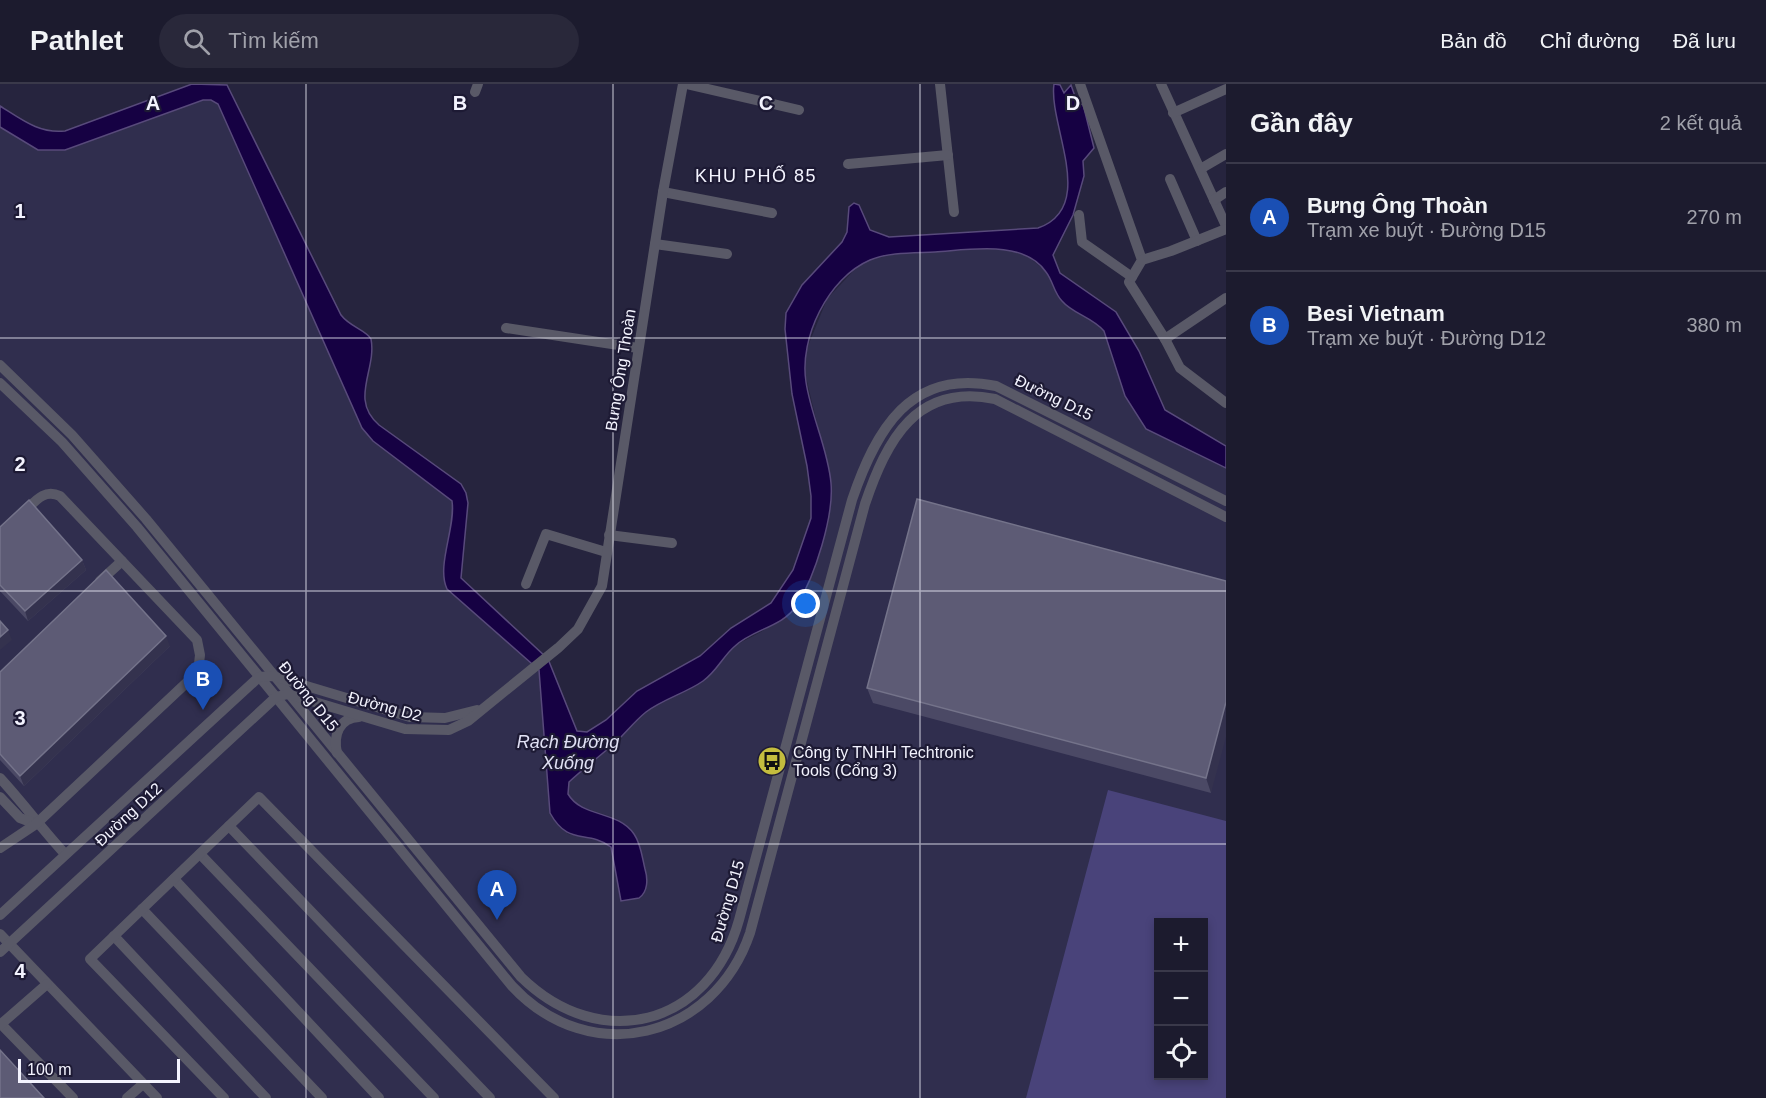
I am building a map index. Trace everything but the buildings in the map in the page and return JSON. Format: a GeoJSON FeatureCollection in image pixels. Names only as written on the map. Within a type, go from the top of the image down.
{"type":"FeatureCollection","features":[{"type":"Feature","properties":{"kind":"street"},"geometry":{"type":"LineString","coordinates":[[685,84],[799,110]]}},
{"type":"Feature","properties":{"kind":"street","name":"Bưng Ông Thoàn"},"geometry":{"type":"LineString","coordinates":[[508,690],[578,629],[602,586],[663,192],[685,84]]}},
{"type":"Feature","properties":{"kind":"street"},"geometry":{"type":"LineString","coordinates":[[940,84],[954,212]]}},
{"type":"Feature","properties":{"kind":"street"},"geometry":{"type":"LineString","coordinates":[[1080,84],[1142,260]]}},
{"type":"Feature","properties":{"kind":"street"},"geometry":{"type":"LineString","coordinates":[[1161,84],[1173,113],[1202,168],[1226,227],[1197,241],[1142,260],[1129,282],[1165,339],[1180,368],[1226,403]]}},
{"type":"Feature","properties":{"kind":"street"},"geometry":{"type":"LineString","coordinates":[[1173,113],[1226,89]]}},
{"type":"Feature","properties":{"kind":"street"},"geometry":{"type":"LineString","coordinates":[[1202,168],[1226,154]]}},
{"type":"Feature","properties":{"kind":"street"},"geometry":{"type":"LineString","coordinates":[[848,164],[948,155]]}},
{"type":"Feature","properties":{"kind":"street"},"geometry":{"type":"LineString","coordinates":[[1170,179],[1197,241]]}},
{"type":"Feature","properties":{"kind":"street"},"geometry":{"type":"LineString","coordinates":[[663,192],[772,213]]}},
{"type":"Feature","properties":{"kind":"street"},"geometry":{"type":"LineString","coordinates":[[1214,200],[1226,192]]}},
{"type":"Feature","properties":{"kind":"street"},"geometry":{"type":"LineString","coordinates":[[1079,215],[1082,242],[1132,276]]}},
{"type":"Feature","properties":{"kind":"street"},"geometry":{"type":"LineString","coordinates":[[655,244],[727,254]]}},
{"type":"Feature","properties":{"kind":"street"},"geometry":{"type":"LineString","coordinates":[[1165,339],[1225,301]]}},
{"type":"Feature","properties":{"kind":"street"},"geometry":{"type":"LineString","coordinates":[[506,328],[638,348]]}},
{"type":"Feature","properties":{"kind":"street","name":"Đường D15"},"geometry":{"type":"LineString","coordinates":[[0,365],[101,466],[521,977],[561,1008],[577,1015],[603,1020],[630,1021],[672,1008],[699,991],[719,968],[735,937],[861,474],[888,422],[914,398],[938,386],[952,383],[968,382],[996,386],[1226,501]]}},
{"type":"Feature","properties":{"kind":"street","name":"Đường D15"},"geometry":{"type":"LineString","coordinates":[[0,383],[94,477],[517,992],[544,1014],[586,1031],[614,1035],[659,1028],[685,1016],[720,988],[738,963],[750,933],[867,496],[891,442],[910,418],[937,402],[967,396],[995,399],[1226,517]]}},
{"type":"Feature","properties":{"kind":"street"},"geometry":{"type":"LineString","coordinates":[[0,848],[36,824],[198,672],[200,655],[197,640],[60,496],[44,494],[18,518]]}},
{"type":"Feature","properties":{"kind":"street"},"geometry":{"type":"LineString","coordinates":[[526,584],[546,534],[606,552]]}},
{"type":"Feature","properties":{"kind":"street"},"geometry":{"type":"LineString","coordinates":[[609,535],[672,543]]}},
{"type":"Feature","properties":{"kind":"street"},"geometry":{"type":"LineString","coordinates":[[89,592],[122,561]]}},
{"type":"Feature","properties":{"kind":"street"},"geometry":{"type":"LineString","coordinates":[[259,677],[273,676]]}},
{"type":"Feature","properties":{"kind":"street","name":"Đường D2"},"geometry":{"type":"LineString","coordinates":[[273,676],[423,719],[456,717],[483,708]]}},
{"type":"Feature","properties":{"kind":"street","name":"Đường D12"},"geometry":{"type":"LineString","coordinates":[[0,915],[259,677]]}},
{"type":"Feature","properties":{"kind":"street","name":"Đường D2"},"geometry":{"type":"LineString","coordinates":[[288,694],[405,729],[437,732],[458,727],[508,690]]}},
{"type":"Feature","properties":{"kind":"street"},"geometry":{"type":"LineString","coordinates":[[276,697],[288,694]]}},
{"type":"Feature","properties":{"kind":"street","name":"Đường D12"},"geometry":{"type":"LineString","coordinates":[[0,952],[276,697]]}},
{"type":"Feature","properties":{"kind":"street"},"geometry":{"type":"LineString","coordinates":[[337,753],[336,734],[343,722],[354,717],[367,718]]}},
{"type":"Feature","properties":{"kind":"street"},"geometry":{"type":"LineString","coordinates":[[0,778],[28,808],[36,824],[65,854]]}},
{"type":"Feature","properties":{"kind":"street"},"geometry":{"type":"LineString","coordinates":[[0,797],[20,819],[36,824]]}},
{"type":"Feature","properties":{"kind":"street"},"geometry":{"type":"LineString","coordinates":[[224,1098],[90,959],[260,797],[554,1098]]}},
{"type":"Feature","properties":{"kind":"street"},"geometry":{"type":"LineString","coordinates":[[770,804],[782,807]]}},
{"type":"Feature","properties":{"kind":"street"},"geometry":{"type":"LineString","coordinates":[[230,826],[490,1098]]}},
{"type":"Feature","properties":{"kind":"street"},"geometry":{"type":"LineString","coordinates":[[200,854],[434,1098]]}},
{"type":"Feature","properties":{"kind":"street"},"geometry":{"type":"LineString","coordinates":[[174,879],[380,1098]]}},
{"type":"Feature","properties":{"kind":"street"},"geometry":{"type":"LineString","coordinates":[[142,909],[322,1098]]}},
{"type":"Feature","properties":{"kind":"street"},"geometry":{"type":"LineString","coordinates":[[0,934],[156,1098]]}},
{"type":"Feature","properties":{"kind":"street"},"geometry":{"type":"LineString","coordinates":[[114,936],[266,1098]]}},
{"type":"Feature","properties":{"kind":"street"},"geometry":{"type":"LineString","coordinates":[[47,984],[0,1025],[74,1098]]}},
{"type":"Feature","properties":{"kind":"street"},"geometry":{"type":"LineString","coordinates":[[127,1098],[143,1084]]}},
{"type":"Feature","properties":{"kind":"shaded area"},"geometry":{"type":"Polygon","coordinates":[[[203,100],[211,100],[218,104],[362,428],[373,441],[452,501],[454,511],[444,575],[539,670],[550,813],[568,834],[604,842],[611,847],[644,895],[647,875],[626,825],[615,818],[579,806],[568,794],[569,782],[618,740],[643,714],[661,702],[702,682],[734,646],[761,632],[797,606],[819,554],[828,525],[831,501],[831,482],[805,373],[806,351],[827,299],[857,267],[872,259],[897,254],[985,249],[1008,250],[1027,256],[1046,271],[1057,295],[1096,322],[1104,331],[1125,396],[1146,429],[1226,468],[1226,1098],[0,1098],[0,127],[38,149],[64,150],[203,100]]]}},
{"type":"Feature","properties":{"kind":"shaded area"},"geometry":{"type":"Polygon","coordinates":[[[1108,790],[1226,821],[1226,1098],[1026,1098],[1108,790]]]}},
{"type":"Feature","properties":{"kind":"water","name":"Rạch Đường Xuống"},"geometry":{"type":"Polygon","coordinates":[[[192,84],[227,85],[341,315],[371,339],[371,362],[365,395],[370,415],[379,425],[461,484],[468,503],[461,578],[548,659],[577,731],[587,732],[606,720],[637,691],[700,656],[731,628],[771,603],[793,570],[811,518],[811,496],[792,394],[785,329],[786,313],[802,285],[842,242],[847,232],[849,207],[854,203],[859,205],[870,230],[889,237],[1038,228],[1056,217],[1065,202],[1068,184],[1054,101],[1054,84],[1060,85],[1064,93],[1071,85],[1078,105],[1083,104],[1094,148],[1083,161],[1084,176],[1073,215],[1053,255],[1060,273],[1116,312],[1139,351],[1165,410],[1226,446],[1226,468],[1146,429],[1125,396],[1104,331],[1066,305],[1059,298],[1046,272],[1024,255],[995,249],[902,253],[877,257],[855,269],[841,280],[829,295],[812,329],[807,347],[806,382],[827,458],[831,497],[822,546],[804,593],[797,605],[784,618],[742,640],[703,681],[646,712],[613,745],[569,782],[568,794],[574,802],[627,826],[638,842],[646,873],[646,889],[639,898],[621,901],[611,847],[594,839],[571,834],[557,823],[550,813],[539,670],[447,589],[444,569],[452,501],[373,441],[362,428],[218,104],[211,100],[203,100],[65,150],[38,150],[0,127],[0,106],[39,128],[65,131],[192,84]]]}},
{"type":"Feature","properties":{"kind":"place","name":"Besi Vietnam"},"geometry":{"type":"Point","coordinates":[203,710]}},
{"type":"Feature","properties":{"kind":"place","name":"Công ty TNHH Techtronic Tools (Cổng 3)"},"geometry":{"type":"Point","coordinates":[772,761]}},
{"type":"Feature","properties":{"kind":"place","name":"Bưng Ông Thoàn"},"geometry":{"type":"Point","coordinates":[497,920]}},
{"type":"Feature","properties":{"kind":"district","name":"KHU PHỐ 85"},"geometry":{"type":"Point","coordinates":[756,176]}}]}
